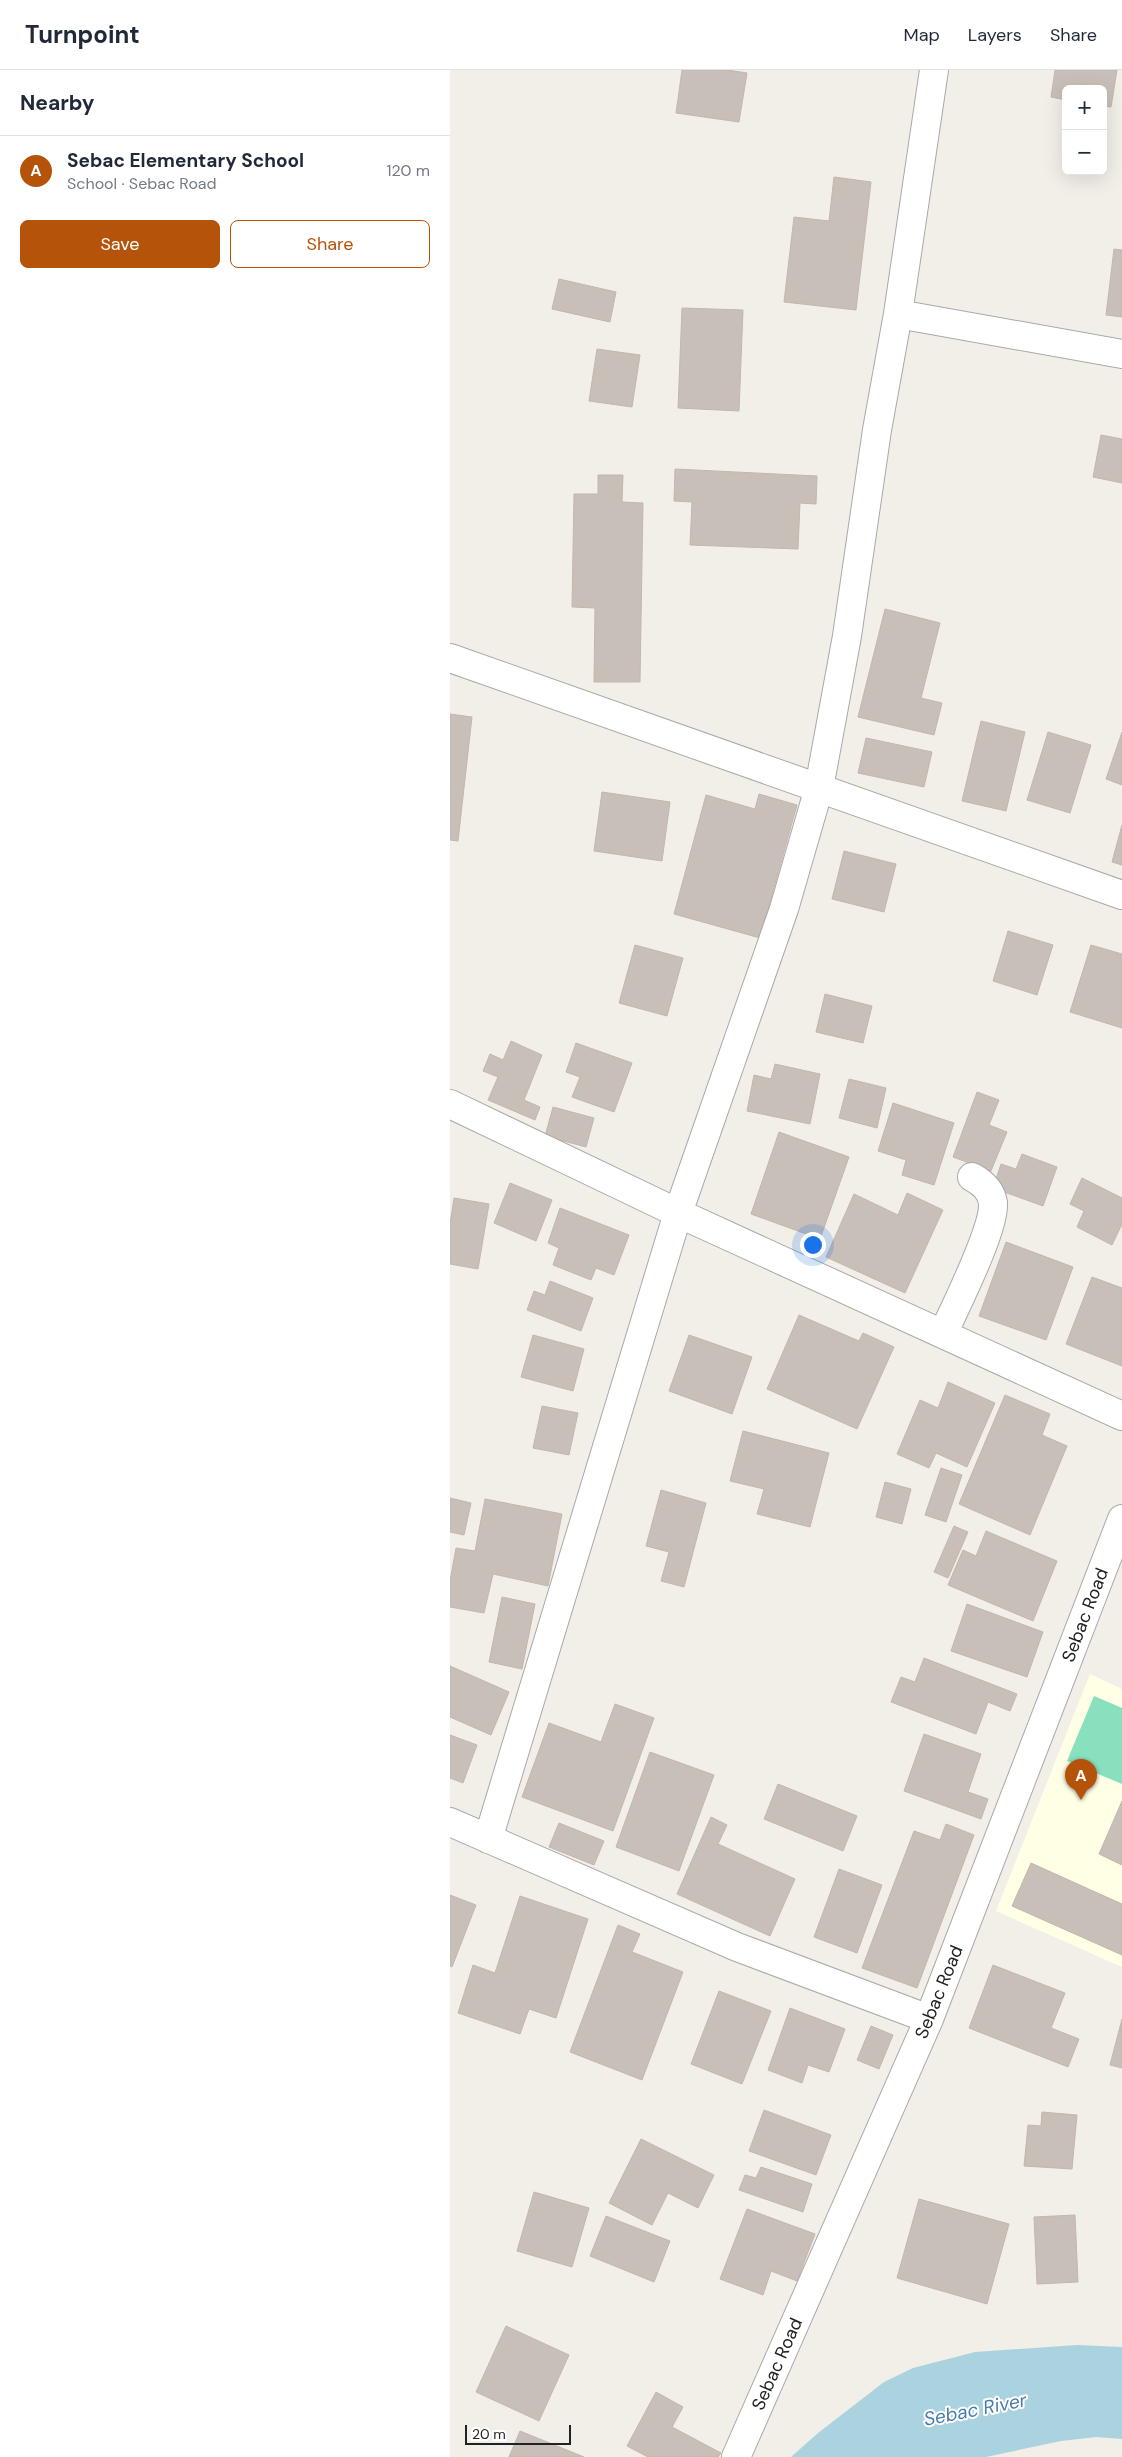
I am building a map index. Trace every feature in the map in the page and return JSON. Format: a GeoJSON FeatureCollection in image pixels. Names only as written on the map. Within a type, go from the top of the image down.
{"type":"FeatureCollection","features":[{"type":"Feature","properties":{"kind":"street"},"geometry":{"type":"LineString","coordinates":[[488,1839],[678,1213],[784,909],[819,788],[847,636],[877,430],[898,314],[934,70]]}},
{"type":"Feature","properties":{"kind":"street"},"geometry":{"type":"LineString","coordinates":[[898,314],[1122,354]]}},
{"type":"Feature","properties":{"kind":"street"},"geometry":{"type":"LineString","coordinates":[[450,658],[1122,895]]}},
{"type":"Feature","properties":{"kind":"street"},"geometry":{"type":"LineString","coordinates":[[450,1104],[678,1213],[1122,1416]]}},
{"type":"Feature","properties":{"kind":"street"},"geometry":{"type":"LineString","coordinates":[[943,1334],[991,1224],[993,1202],[990,1193],[986,1187],[972,1177]]}},
{"type":"Feature","properties":{"kind":"street","name":"Sebac Road"},"geometry":{"type":"LineString","coordinates":[[736,2457],[929,2019],[1122,1519]]}},
{"type":"Feature","properties":{"kind":"street"},"geometry":{"type":"LineString","coordinates":[[450,1822],[737,1947],[929,2019]]}},
{"type":"Feature","properties":{"kind":"shaded area"},"geometry":{"type":"Polygon","coordinates":[[[1090,1674],[1122,1689],[1122,1967],[996,1911],[1090,1674]]]}},
{"type":"Feature","properties":{"kind":"green space"},"geometry":{"type":"Polygon","coordinates":[[[1094,1696],[1122,1708],[1122,1784],[1067,1761],[1094,1696]]]}},
{"type":"Feature","properties":{"kind":"water","name":"Sebac River"},"geometry":{"type":"Polygon","coordinates":[[[1077,2345],[1122,2347],[1122,2439],[1096,2437],[1061,2441],[986,2457],[791,2457],[818,2433],[884,2382],[913,2368],[975,2352],[1077,2345]]]}},
{"type":"Feature","properties":{"kind":"building"},"geometry":{"type":"Polygon","coordinates":[[[682,70],[727,70],[747,73],[739,122],[676,113],[682,70]]]}},
{"type":"Feature","properties":{"kind":"building"},"geometry":{"type":"Polygon","coordinates":[[[1055,70],[1117,70],[1111,107],[1107,106],[1107,85],[1062,85],[1062,99],[1051,97],[1055,70]]]}},
{"type":"Feature","properties":{"kind":"building"},"geometry":{"type":"Polygon","coordinates":[[[834,177],[871,182],[856,310],[784,302],[794,217],[829,221],[834,177]]]}},
{"type":"Feature","properties":{"kind":"building"},"geometry":{"type":"Polygon","coordinates":[[[1114,249],[1122,250],[1122,317],[1106,315],[1114,249]]]}},
{"type":"Feature","properties":{"kind":"building"},"geometry":{"type":"Polygon","coordinates":[[[559,279],[616,292],[610,322],[552,309],[559,279]]]}},
{"type":"Feature","properties":{"kind":"building"},"geometry":{"type":"Polygon","coordinates":[[[682,308],[743,310],[739,411],[678,408],[682,308]]]}},
{"type":"Feature","properties":{"kind":"building"},"geometry":{"type":"Polygon","coordinates":[[[597,349],[640,355],[632,407],[589,401],[597,349]]]}},
{"type":"Feature","properties":{"kind":"building"},"geometry":{"type":"Polygon","coordinates":[[[1101,435],[1122,439],[1122,483],[1093,477],[1101,435]]]}},
{"type":"Feature","properties":{"kind":"building"},"geometry":{"type":"Polygon","coordinates":[[[675,469],[817,476],[816,504],[800,503],[798,549],[690,545],[692,502],[674,501],[675,469]]]}},
{"type":"Feature","properties":{"kind":"building"},"geometry":{"type":"Polygon","coordinates":[[[598,475],[623,475],[622,502],[643,503],[640,682],[594,682],[595,608],[572,607],[574,494],[598,494],[598,475]]]}},
{"type":"Feature","properties":{"kind":"building"},"geometry":{"type":"Polygon","coordinates":[[[885,609],[940,623],[921,698],[942,703],[934,735],[858,717],[885,609]]]}},
{"type":"Feature","properties":{"kind":"building"},"geometry":{"type":"Polygon","coordinates":[[[450,714],[472,717],[458,841],[450,840],[450,714]]]}},
{"type":"Feature","properties":{"kind":"building"},"geometry":{"type":"Polygon","coordinates":[[[981,721],[1025,732],[1006,811],[962,801],[981,721]]]}},
{"type":"Feature","properties":{"kind":"building"},"geometry":{"type":"Polygon","coordinates":[[[1048,732],[1091,745],[1070,813],[1027,800],[1048,732]]]}},
{"type":"Feature","properties":{"kind":"building"},"geometry":{"type":"Polygon","coordinates":[[[1122,732],[1122,785],[1106,779],[1122,732]]]}},
{"type":"Feature","properties":{"kind":"building"},"geometry":{"type":"Polygon","coordinates":[[[866,738],[932,752],[924,787],[858,773],[866,738]]]}},
{"type":"Feature","properties":{"kind":"building"},"geometry":{"type":"Polygon","coordinates":[[[602,792],[670,802],[662,861],[594,851],[602,792]]]}},
{"type":"Feature","properties":{"kind":"building"},"geometry":{"type":"Polygon","coordinates":[[[759,794],[797,805],[760,938],[674,914],[706,795],[755,809],[759,794]]]}},
{"type":"Feature","properties":{"kind":"building"},"geometry":{"type":"Polygon","coordinates":[[[1122,825],[1122,865],[1112,862],[1122,825]]]}},
{"type":"Feature","properties":{"kind":"building"},"geometry":{"type":"Polygon","coordinates":[[[844,851],[896,864],[884,912],[832,899],[844,851]]]}},
{"type":"Feature","properties":{"kind":"building"},"geometry":{"type":"Polygon","coordinates":[[[1008,931],[1053,945],[1037,995],[993,981],[1008,931]]]}},
{"type":"Feature","properties":{"kind":"building"},"geometry":{"type":"Polygon","coordinates":[[[635,945],[683,958],[667,1016],[619,1003],[635,945]]]}},
{"type":"Feature","properties":{"kind":"building"},"geometry":{"type":"Polygon","coordinates":[[[1091,945],[1122,954],[1122,1028],[1070,1012],[1091,945]]]}},
{"type":"Feature","properties":{"kind":"building"},"geometry":{"type":"Polygon","coordinates":[[[825,994],[872,1006],[863,1043],[816,1032],[825,994]]]}},
{"type":"Feature","properties":{"kind":"building"},"geometry":{"type":"Polygon","coordinates":[[[511,1041],[542,1055],[524,1100],[540,1107],[535,1120],[488,1100],[498,1077],[483,1071],[490,1054],[503,1060],[511,1041]]]}},
{"type":"Feature","properties":{"kind":"building"},"geometry":{"type":"Polygon","coordinates":[[[576,1043],[632,1063],[614,1112],[572,1097],[580,1077],[566,1072],[576,1043]]]}},
{"type":"Feature","properties":{"kind":"building"},"geometry":{"type":"Polygon","coordinates":[[[775,1064],[820,1074],[810,1124],[747,1111],[754,1075],[771,1079],[775,1064]]]}},
{"type":"Feature","properties":{"kind":"building"},"geometry":{"type":"Polygon","coordinates":[[[849,1079],[886,1088],[877,1128],[839,1118],[849,1079]]]}},
{"type":"Feature","properties":{"kind":"building"},"geometry":{"type":"Polygon","coordinates":[[[977,1092],[999,1100],[989,1125],[1007,1132],[991,1171],[953,1157],[977,1092]]]}},
{"type":"Feature","properties":{"kind":"building"},"geometry":{"type":"Polygon","coordinates":[[[893,1103],[954,1123],[934,1185],[902,1175],[906,1160],[878,1151],[893,1103]]]}},
{"type":"Feature","properties":{"kind":"building"},"geometry":{"type":"Polygon","coordinates":[[[553,1107],[594,1118],[586,1147],[545,1136],[553,1107]]]}},
{"type":"Feature","properties":{"kind":"building"},"geometry":{"type":"Polygon","coordinates":[[[779,1132],[849,1157],[820,1239],[751,1214],[779,1132]]]}},
{"type":"Feature","properties":{"kind":"building"},"geometry":{"type":"Polygon","coordinates":[[[1022,1154],[1057,1167],[1043,1206],[993,1188],[1001,1164],[1016,1169],[1022,1154]]]}},
{"type":"Feature","properties":{"kind":"building"},"geometry":{"type":"Polygon","coordinates":[[[1082,1178],[1122,1198],[1122,1224],[1112,1245],[1077,1227],[1084,1211],[1070,1204],[1082,1178]]]}},
{"type":"Feature","properties":{"kind":"building"},"geometry":{"type":"Polygon","coordinates":[[[510,1183],[552,1200],[536,1241],[494,1223],[510,1183]]]}},
{"type":"Feature","properties":{"kind":"building"},"geometry":{"type":"Polygon","coordinates":[[[907,1193],[943,1210],[905,1293],[826,1257],[854,1194],[898,1215],[907,1193]]]}},
{"type":"Feature","properties":{"kind":"building"},"geometry":{"type":"Polygon","coordinates":[[[454,1198],[489,1204],[478,1269],[450,1264],[450,1224],[454,1198]]]}},
{"type":"Feature","properties":{"kind":"building"},"geometry":{"type":"Polygon","coordinates":[[[560,1208],[629,1235],[614,1275],[596,1268],[591,1280],[553,1265],[559,1248],[548,1243],[560,1208]]]}},
{"type":"Feature","properties":{"kind":"building"},"geometry":{"type":"Polygon","coordinates":[[[1006,1242],[1073,1267],[1046,1340],[979,1316],[1006,1242]]]}},
{"type":"Feature","properties":{"kind":"building"},"geometry":{"type":"Polygon","coordinates":[[[1092,1277],[1122,1288],[1122,1366],[1066,1344],[1092,1277]]]}},
{"type":"Feature","properties":{"kind":"building"},"geometry":{"type":"Polygon","coordinates":[[[550,1281],[593,1298],[581,1331],[527,1310],[534,1291],[545,1295],[550,1281]]]}},
{"type":"Feature","properties":{"kind":"building"},"geometry":{"type":"Polygon","coordinates":[[[799,1315],[859,1341],[863,1333],[894,1347],[857,1429],[767,1389],[799,1315]]]}},
{"type":"Feature","properties":{"kind":"building"},"geometry":{"type":"Polygon","coordinates":[[[533,1335],[584,1349],[573,1391],[521,1377],[533,1335]]]}},
{"type":"Feature","properties":{"kind":"building"},"geometry":{"type":"Polygon","coordinates":[[[689,1335],[752,1357],[732,1414],[669,1391],[689,1335]]]}},
{"type":"Feature","properties":{"kind":"building"},"geometry":{"type":"Polygon","coordinates":[[[948,1382],[995,1403],[967,1467],[936,1453],[929,1468],[897,1454],[920,1400],[938,1408],[948,1382]]]}},
{"type":"Feature","properties":{"kind":"building"},"geometry":{"type":"Polygon","coordinates":[[[1005,1395],[1050,1414],[1042,1435],[1067,1446],[1030,1535],[959,1504],[1005,1395]]]}},
{"type":"Feature","properties":{"kind":"building"},"geometry":{"type":"Polygon","coordinates":[[[542,1406],[578,1413],[569,1455],[533,1448],[542,1406]]]}},
{"type":"Feature","properties":{"kind":"building"},"geometry":{"type":"Polygon","coordinates":[[[743,1431],[829,1453],[810,1527],[757,1514],[764,1489],[730,1481],[743,1431]]]}},
{"type":"Feature","properties":{"kind":"building"},"geometry":{"type":"Polygon","coordinates":[[[941,1468],[962,1475],[946,1522],[925,1515],[941,1468]]]}},
{"type":"Feature","properties":{"kind":"building"},"geometry":{"type":"Polygon","coordinates":[[[885,1482],[911,1489],[902,1524],[876,1517],[885,1482]]]}},
{"type":"Feature","properties":{"kind":"building"},"geometry":{"type":"Polygon","coordinates":[[[661,1490],[706,1503],[684,1587],[661,1581],[669,1552],[646,1546],[661,1490]]]}},
{"type":"Feature","properties":{"kind":"building"},"geometry":{"type":"Polygon","coordinates":[[[450,1498],[471,1503],[464,1535],[450,1532],[450,1498]]]}},
{"type":"Feature","properties":{"kind":"building"},"geometry":{"type":"Polygon","coordinates":[[[485,1499],[562,1514],[548,1586],[493,1574],[484,1613],[450,1607],[450,1581],[456,1548],[475,1551],[485,1499]]]}},
{"type":"Feature","properties":{"kind":"building"},"geometry":{"type":"Polygon","coordinates":[[[954,1526],[968,1532],[948,1578],[934,1572],[954,1526]]]}},
{"type":"Feature","properties":{"kind":"building"},"geometry":{"type":"Polygon","coordinates":[[[986,1531],[1057,1561],[1033,1621],[948,1585],[963,1550],[976,1556],[986,1531]]]}},
{"type":"Feature","properties":{"kind":"building"},"geometry":{"type":"Polygon","coordinates":[[[502,1597],[535,1604],[522,1669],[489,1662],[502,1597]]]}},
{"type":"Feature","properties":{"kind":"building"},"geometry":{"type":"Polygon","coordinates":[[[967,1604],[1043,1632],[1027,1677],[951,1651],[967,1604]]]}},
{"type":"Feature","properties":{"kind":"building"},"geometry":{"type":"Polygon","coordinates":[[[924,1658],[1017,1694],[1010,1711],[988,1702],[976,1734],[891,1702],[901,1677],[915,1682],[924,1658]]]}},
{"type":"Feature","properties":{"kind":"building"},"geometry":{"type":"Polygon","coordinates":[[[450,1666],[509,1692],[491,1735],[450,1717],[450,1666]]]}},
{"type":"Feature","properties":{"kind":"building"},"geometry":{"type":"Polygon","coordinates":[[[615,1704],[654,1718],[613,1831],[522,1797],[549,1723],[601,1742],[615,1704]]]}},
{"type":"Feature","properties":{"kind":"building"},"geometry":{"type":"Polygon","coordinates":[[[924,1734],[981,1754],[968,1792],[988,1799],[981,1819],[904,1791],[924,1734]]]}},
{"type":"Feature","properties":{"kind":"building"},"geometry":{"type":"Polygon","coordinates":[[[450,1735],[477,1745],[463,1783],[450,1778],[450,1735]]]}},
{"type":"Feature","properties":{"kind":"building"},"geometry":{"type":"Polygon","coordinates":[[[650,1752],[714,1775],[679,1871],[616,1847],[650,1752]]]}},
{"type":"Feature","properties":{"kind":"building"},"geometry":{"type":"Polygon","coordinates":[[[778,1784],[857,1816],[843,1851],[764,1819],[778,1784]]]}},
{"type":"Feature","properties":{"kind":"building"},"geometry":{"type":"Polygon","coordinates":[[[1122,1801],[1122,1865],[1099,1854],[1122,1801]]]}},
{"type":"Feature","properties":{"kind":"building"},"geometry":{"type":"Polygon","coordinates":[[[711,1817],[727,1825],[718,1844],[795,1879],[770,1936],[677,1894],[711,1817]]]}},
{"type":"Feature","properties":{"kind":"building"},"geometry":{"type":"Polygon","coordinates":[[[559,1823],[604,1841],[594,1865],[549,1847],[559,1823]]]}},
{"type":"Feature","properties":{"kind":"building"},"geometry":{"type":"Polygon","coordinates":[[[946,1824],[974,1835],[917,1988],[862,1968],[914,1831],[940,1840],[946,1824]]]}},
{"type":"Feature","properties":{"kind":"building"},"geometry":{"type":"Polygon","coordinates":[[[1031,1863],[1122,1904],[1122,1955],[1012,1906],[1031,1863]]]}},
{"type":"Feature","properties":{"kind":"building"},"geometry":{"type":"Polygon","coordinates":[[[839,1869],[882,1885],[857,1953],[814,1937],[839,1869]]]}},
{"type":"Feature","properties":{"kind":"building"},"geometry":{"type":"Polygon","coordinates":[[[450,1895],[476,1905],[452,1967],[450,1966],[450,1895]]]}},
{"type":"Feature","properties":{"kind":"building"},"geometry":{"type":"Polygon","coordinates":[[[520,1896],[588,1919],[556,2018],[529,2009],[520,2034],[458,2013],[473,1965],[495,1973],[520,1896]]]}},
{"type":"Feature","properties":{"kind":"building"},"geometry":{"type":"Polygon","coordinates":[[[618,1925],[640,1934],[632,1952],[683,1972],[642,2080],[570,2052],[618,1925]]]}},
{"type":"Feature","properties":{"kind":"building"},"geometry":{"type":"Polygon","coordinates":[[[993,1965],[1065,1993],[1051,2028],[1079,2039],[1068,2067],[969,2028],[993,1965]]]}},
{"type":"Feature","properties":{"kind":"building"},"geometry":{"type":"Polygon","coordinates":[[[719,1991],[771,2011],[742,2084],[691,2064],[719,1991]]]}},
{"type":"Feature","properties":{"kind":"building"},"geometry":{"type":"Polygon","coordinates":[[[790,2008],[845,2029],[829,2072],[808,2065],[802,2083],[768,2070],[790,2008]]]}},
{"type":"Feature","properties":{"kind":"building"},"geometry":{"type":"Polygon","coordinates":[[[1122,2019],[1122,2068],[1110,2065],[1122,2019]]]}},
{"type":"Feature","properties":{"kind":"building"},"geometry":{"type":"Polygon","coordinates":[[[871,2026],[893,2035],[879,2069],[857,2060],[871,2026]]]}},
{"type":"Feature","properties":{"kind":"building"},"geometry":{"type":"Polygon","coordinates":[[[764,2110],[831,2135],[816,2175],[749,2151],[764,2110]]]}},
{"type":"Feature","properties":{"kind":"building"},"geometry":{"type":"Polygon","coordinates":[[[1042,2112],[1077,2115],[1072,2169],[1024,2166],[1028,2125],[1041,2126],[1042,2112]]]}},
{"type":"Feature","properties":{"kind":"building"},"geometry":{"type":"Polygon","coordinates":[[[641,2139],[714,2175],[698,2208],[668,2193],[652,2225],[609,2203],[641,2139]]]}},
{"type":"Feature","properties":{"kind":"building"},"geometry":{"type":"Polygon","coordinates":[[[761,2167],[812,2184],[803,2212],[739,2190],[745,2175],[756,2178],[761,2167]]]}},
{"type":"Feature","properties":{"kind":"building"},"geometry":{"type":"Polygon","coordinates":[[[534,2192],[589,2208],[572,2267],[517,2251],[534,2192]]]}},
{"type":"Feature","properties":{"kind":"building"},"geometry":{"type":"Polygon","coordinates":[[[919,2199],[1009,2224],[987,2304],[897,2278],[919,2199]]]}},
{"type":"Feature","properties":{"kind":"building"},"geometry":{"type":"Polygon","coordinates":[[[747,2209],[815,2234],[797,2281],[771,2271],[763,2295],[720,2279],[747,2209]]]}},
{"type":"Feature","properties":{"kind":"building"},"geometry":{"type":"Polygon","coordinates":[[[1075,2215],[1078,2282],[1037,2284],[1034,2217],[1075,2215]]]}},
{"type":"Feature","properties":{"kind":"building"},"geometry":{"type":"Polygon","coordinates":[[[606,2216],[670,2241],[654,2282],[590,2256],[606,2216]]]}},
{"type":"Feature","properties":{"kind":"building"},"geometry":{"type":"Polygon","coordinates":[[[506,2326],[569,2355],[539,2421],[476,2392],[506,2326]]]}},
{"type":"Feature","properties":{"kind":"building"},"geometry":{"type":"Polygon","coordinates":[[[656,2392],[683,2407],[672,2427],[721,2453],[718,2457],[648,2457],[627,2446],[656,2392]]]}},
{"type":"Feature","properties":{"kind":"building"},"geometry":{"type":"Polygon","coordinates":[[[520,2431],[584,2457],[509,2457],[520,2431]]]}},
{"type":"Feature","properties":{"kind":"place","name":"Sebac Elementary School"},"geometry":{"type":"Point","coordinates":[1081,1800]}}]}
